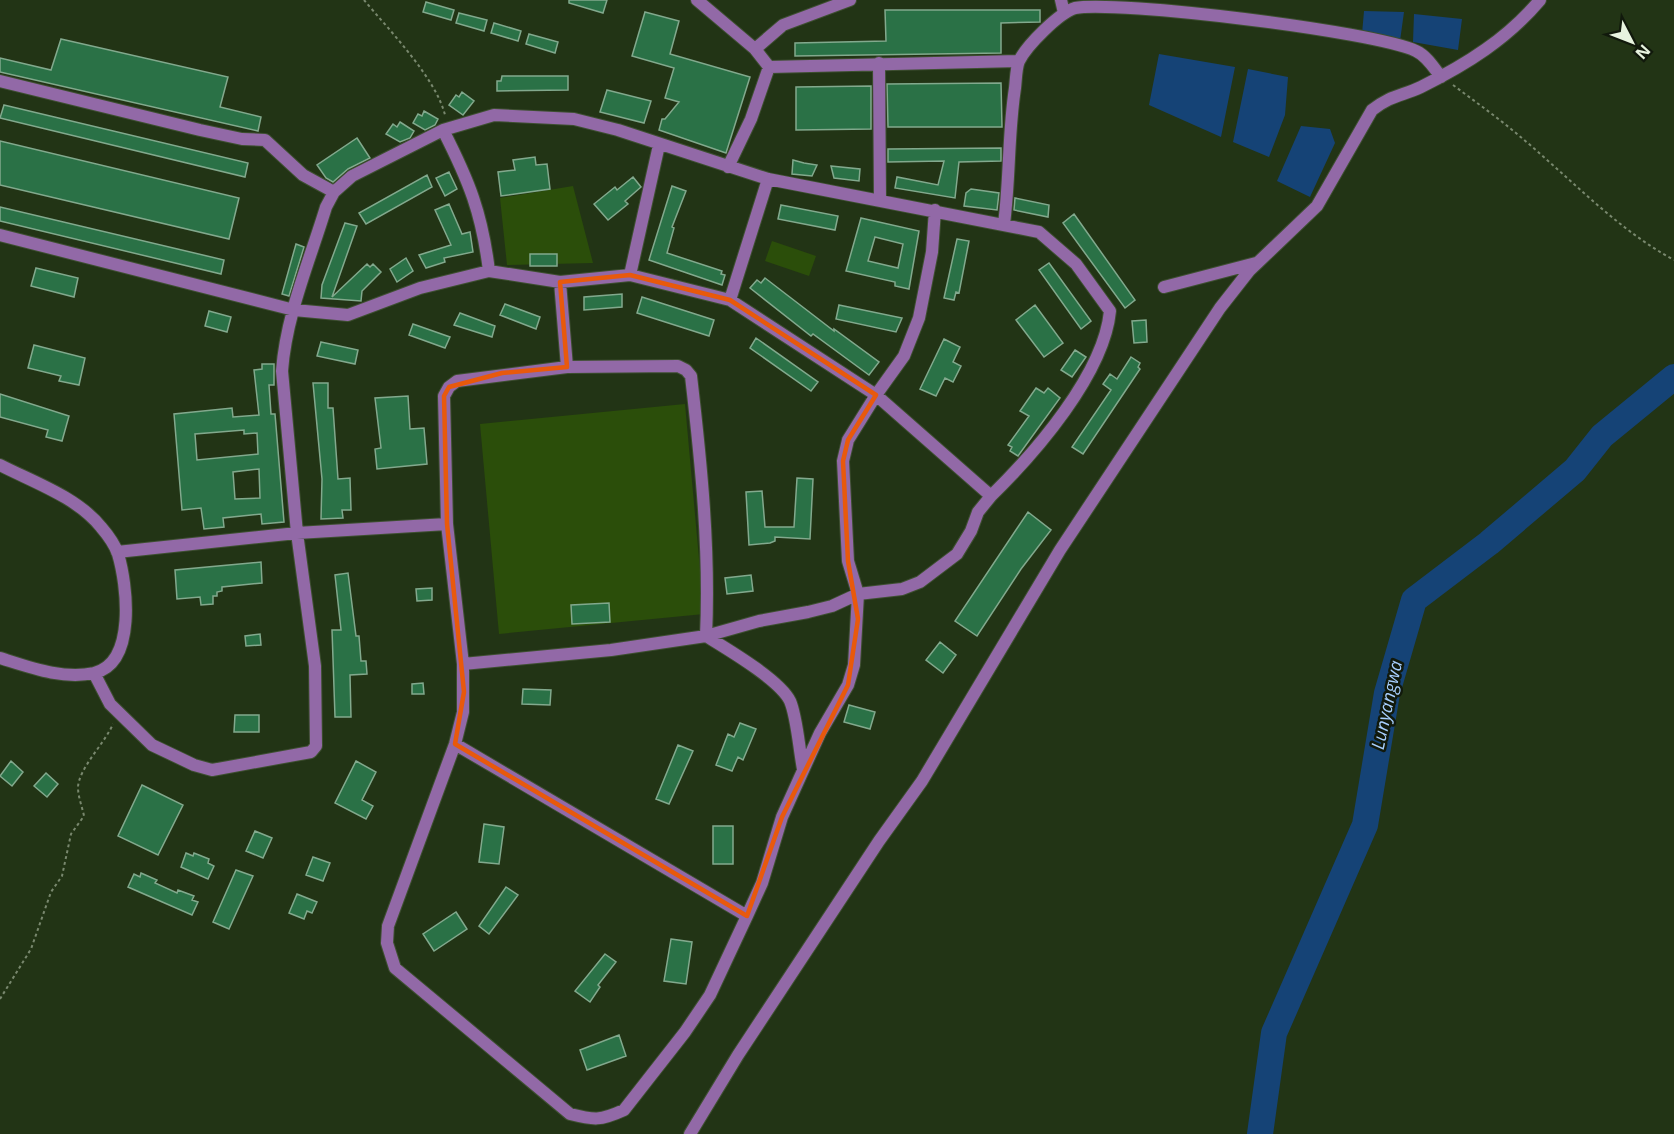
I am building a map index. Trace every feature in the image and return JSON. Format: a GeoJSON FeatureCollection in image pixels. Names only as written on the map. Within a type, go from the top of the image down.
{"type":"FeatureCollection","features":[{"type":"Feature","properties":{"kind":"street"},"geometry":{"type":"LineString","coordinates":[[697,0],[755,50],[769,67]]}},
{"type":"Feature","properties":{"kind":"street"},"geometry":{"type":"LineString","coordinates":[[755,50],[783,25],[850,0]]}},
{"type":"Feature","properties":{"kind":"street"},"geometry":{"type":"LineString","coordinates":[[1061,0],[1064,13]]}},
{"type":"Feature","properties":{"kind":"street"},"geometry":{"type":"LineString","coordinates":[[690,1134],[738,1055],[879,841],[922,781],[1060,550],[1220,308],[1256,263],[1317,206],[1372,110],[1392,97],[1442,77],[1497,44],[1540,0]]}},
{"type":"Feature","properties":{"kind":"street"},"geometry":{"type":"LineString","coordinates":[[1004,224],[1008,192],[1011,110],[1019,61],[1040,36],[1064,13],[1075,7],[1129,4],[1339,31],[1420,52],[1442,77]]}},
{"type":"Feature","properties":{"kind":"street"},"geometry":{"type":"LineString","coordinates":[[769,67],[1019,61]]}},
{"type":"Feature","properties":{"kind":"street"},"geometry":{"type":"LineString","coordinates":[[879,63],[880,200]]}},
{"type":"Feature","properties":{"kind":"street"},"geometry":{"type":"LineString","coordinates":[[728,167],[751,118],[769,67]]}},
{"type":"Feature","properties":{"kind":"street"},"geometry":{"type":"LineString","coordinates":[[0,81],[200,130],[242,139],[265,140],[303,175],[334,192]]}},
{"type":"Feature","properties":{"kind":"street"},"geometry":{"type":"LineString","coordinates":[[94,673],[102,692],[118,713],[152,745],[173,757],[212,770],[311,752],[318,740],[315,666],[297,533],[282,371],[283,350],[294,310],[334,192],[352,176],[443,130],[494,115],[534,115],[574,119],[618,130],[659,146],[768,179],[1039,232],[1053,242],[1082,272],[1110,311],[1108,332],[1088,373],[1036,446],[978,512],[966,542],[957,555],[938,571],[902,589],[858,594],[824,608],[759,621],[706,636],[612,650],[463,664]]}},
{"type":"Feature","properties":{"kind":"street"},"geometry":{"type":"LineString","coordinates":[[443,130],[469,181],[480,211],[489,271]]}},
{"type":"Feature","properties":{"kind":"street"},"geometry":{"type":"LineString","coordinates":[[630,275],[659,146]]}},
{"type":"Feature","properties":{"kind":"street"},"geometry":{"type":"LineString","coordinates":[[729,300],[768,179]]}},
{"type":"Feature","properties":{"kind":"street"},"geometry":{"type":"LineString","coordinates":[[706,636],[708,602],[700,455],[691,376],[686,370],[678,366],[567,367],[502,373],[457,381],[449,387],[444,396],[447,524],[463,664],[463,712],[455,744],[388,926],[389,953],[395,968],[570,1114],[597,1120],[624,1110],[685,1032],[710,995],[762,883],[782,817],[803,769],[848,685],[854,665],[858,594],[848,561],[843,461],[848,440],[904,356],[919,318],[932,252],[934,210]]}},
{"type":"Feature","properties":{"kind":"street"},"geometry":{"type":"LineString","coordinates":[[0,235],[294,310],[348,315],[420,288],[489,271],[560,282],[630,275],[729,300],[876,395],[991,496]]}},
{"type":"Feature","properties":{"kind":"street"},"geometry":{"type":"LineString","coordinates":[[1164,286],[1256,263]]}},
{"type":"Feature","properties":{"kind":"street"},"geometry":{"type":"LineString","coordinates":[[560,282],[567,367]]}},
{"type":"Feature","properties":{"kind":"street"},"geometry":{"type":"LineString","coordinates":[[0,465],[73,504],[101,526],[117,552],[126,593],[126,622],[120,649],[104,668],[94,673],[44,671],[0,658]]}},
{"type":"Feature","properties":{"kind":"street"},"geometry":{"type":"LineString","coordinates":[[117,552],[297,533],[447,524]]}},
{"type":"Feature","properties":{"kind":"street"},"geometry":{"type":"LineString","coordinates":[[706,636],[767,677],[789,698],[795,717],[795,734],[803,769]]}},
{"type":"Feature","properties":{"kind":"street"},"geometry":{"type":"LineString","coordinates":[[455,744],[747,916]]}},
{"type":"Feature","properties":{"kind":"path"},"geometry":{"type":"LineString","coordinates":[[364,0],[408,52],[442,104],[443,130]]}},
{"type":"Feature","properties":{"kind":"path"},"geometry":{"type":"LineString","coordinates":[[1442,77],[1525,140],[1558,172],[1613,218],[1647,244],[1674,260]]}},
{"type":"Feature","properties":{"kind":"path"},"geometry":{"type":"LineString","coordinates":[[0,999],[1,993],[31,950],[51,892],[62,876],[71,834],[84,816],[79,797],[80,777],[108,737],[118,713]]}},
{"type":"Feature","properties":{"kind":"highlighted area"},"geometry":{"type":"Polygon","coordinates":[[[630,275],[730,300],[876,395],[848,440],[843,461],[848,561],[858,619],[848,685],[782,817],[747,916],[455,744],[464,692],[447,524],[444,396],[449,387],[502,373],[567,367],[560,282],[630,275]]]}},
{"type":"Feature","properties":{"kind":"green space"},"geometry":{"type":"Polygon","coordinates":[[[573,186],[593,263],[507,265],[500,198],[573,186]]]}},
{"type":"Feature","properties":{"kind":"green space"},"geometry":{"type":"Polygon","coordinates":[[[772,241],[816,256],[809,276],[765,261],[772,241]]]}},
{"type":"Feature","properties":{"kind":"green space"},"geometry":{"type":"Polygon","coordinates":[[[685,404],[704,614],[499,634],[480,424],[685,404]]]}},
{"type":"Feature","properties":{"kind":"water"},"geometry":{"type":"Polygon","coordinates":[[[1364,11],[1404,12],[1400,41],[1362,34],[1364,11]]]}},
{"type":"Feature","properties":{"kind":"water"},"geometry":{"type":"Polygon","coordinates":[[[1414,14],[1462,19],[1458,50],[1413,42],[1414,14]]]}},
{"type":"Feature","properties":{"kind":"water"},"geometry":{"type":"Polygon","coordinates":[[[1159,54],[1235,67],[1221,137],[1149,105],[1159,54]]]}},
{"type":"Feature","properties":{"kind":"water"},"geometry":{"type":"Polygon","coordinates":[[[1248,69],[1288,77],[1285,115],[1269,157],[1233,142],[1248,69]]]}},
{"type":"Feature","properties":{"kind":"water"},"geometry":{"type":"Polygon","coordinates":[[[1301,126],[1330,129],[1335,143],[1310,197],[1277,181],[1301,126]]]}},
{"type":"Feature","properties":{"kind":"building"},"geometry":{"type":"Polygon","coordinates":[[[569,0],[607,0],[603,13],[569,3],[569,0]]]}},
{"type":"Feature","properties":{"kind":"building"},"geometry":{"type":"Polygon","coordinates":[[[426,2],[454,10],[451,20],[423,12],[426,2]]]}},
{"type":"Feature","properties":{"kind":"building"},"geometry":{"type":"Polygon","coordinates":[[[885,10],[1040,10],[1040,22],[1001,23],[1001,53],[795,56],[795,43],[886,41],[885,10]]]}},
{"type":"Feature","properties":{"kind":"building"},"geometry":{"type":"Polygon","coordinates":[[[645,12],[679,21],[670,54],[750,77],[726,153],[659,130],[662,119],[665,119],[679,102],[665,98],[674,68],[632,56],[645,12]]]}},
{"type":"Feature","properties":{"kind":"building"},"geometry":{"type":"Polygon","coordinates":[[[459,13],[487,20],[484,31],[456,23],[459,13]]]}},
{"type":"Feature","properties":{"kind":"building"},"geometry":{"type":"Polygon","coordinates":[[[494,23],[521,31],[518,41],[491,33],[494,23]]]}},
{"type":"Feature","properties":{"kind":"building"},"geometry":{"type":"Polygon","coordinates":[[[529,34],[558,42],[555,53],[526,44],[529,34]]]}},
{"type":"Feature","properties":{"kind":"building"},"geometry":{"type":"Polygon","coordinates":[[[61,39],[228,77],[220,107],[261,117],[258,131],[0,72],[0,58],[51,70],[61,39]]]}},
{"type":"Feature","properties":{"kind":"building"},"geometry":{"type":"Polygon","coordinates":[[[502,76],[568,76],[568,90],[497,91],[497,81],[501,81],[502,76]]]}},
{"type":"Feature","properties":{"kind":"building"},"geometry":{"type":"Polygon","coordinates":[[[1001,83],[1002,127],[888,127],[887,84],[1001,83]]]}},
{"type":"Feature","properties":{"kind":"building"},"geometry":{"type":"Polygon","coordinates":[[[871,86],[871,129],[796,130],[796,87],[871,86]]]}},
{"type":"Feature","properties":{"kind":"building"},"geometry":{"type":"Polygon","coordinates":[[[607,90],[651,101],[644,123],[600,112],[607,90]]]}},
{"type":"Feature","properties":{"kind":"building"},"geometry":{"type":"Polygon","coordinates":[[[462,92],[474,101],[463,115],[449,105],[456,95],[459,97],[462,92]]]}},
{"type":"Feature","properties":{"kind":"building"},"geometry":{"type":"Polygon","coordinates":[[[4,105],[248,163],[245,177],[0,118],[4,105]]]}},
{"type":"Feature","properties":{"kind":"building"},"geometry":{"type":"Polygon","coordinates":[[[424,111],[438,119],[435,125],[425,130],[413,123],[418,114],[422,116],[424,111]]]}},
{"type":"Feature","properties":{"kind":"building"},"geometry":{"type":"Polygon","coordinates":[[[400,122],[414,131],[410,138],[400,142],[386,134],[393,124],[397,127],[400,122]]]}},
{"type":"Feature","properties":{"kind":"building"},"geometry":{"type":"Polygon","coordinates":[[[357,138],[370,158],[348,169],[333,182],[326,178],[317,165],[357,138]]]}},
{"type":"Feature","properties":{"kind":"building"},"geometry":{"type":"Polygon","coordinates":[[[0,141],[239,198],[229,239],[0,185],[0,141]]]}},
{"type":"Feature","properties":{"kind":"building"},"geometry":{"type":"Polygon","coordinates":[[[1001,148],[1001,161],[959,162],[955,198],[895,188],[897,177],[938,185],[944,161],[888,162],[888,149],[1001,148]]]}},
{"type":"Feature","properties":{"kind":"building"},"geometry":{"type":"Polygon","coordinates":[[[535,157],[536,165],[547,164],[550,189],[501,196],[498,172],[515,170],[513,160],[535,157]]]}},
{"type":"Feature","properties":{"kind":"building"},"geometry":{"type":"Polygon","coordinates":[[[793,160],[817,165],[812,176],[792,174],[793,160]]]}},
{"type":"Feature","properties":{"kind":"building"},"geometry":{"type":"Polygon","coordinates":[[[831,166],[860,169],[859,181],[834,178],[831,166]]]}},
{"type":"Feature","properties":{"kind":"building"},"geometry":{"type":"Polygon","coordinates":[[[449,172],[457,189],[445,196],[436,178],[449,172]]]}},
{"type":"Feature","properties":{"kind":"building"},"geometry":{"type":"Polygon","coordinates":[[[427,175],[432,187],[366,224],[359,213],[427,175]]]}},
{"type":"Feature","properties":{"kind":"building"},"geometry":{"type":"Polygon","coordinates":[[[633,177],[641,187],[625,201],[628,204],[608,220],[594,204],[615,187],[617,190],[633,177]]]}},
{"type":"Feature","properties":{"kind":"building"},"geometry":{"type":"Polygon","coordinates":[[[672,186],[686,191],[672,227],[674,228],[667,253],[722,271],[721,274],[725,275],[722,285],[649,260],[672,186]]]}},
{"type":"Feature","properties":{"kind":"building"},"geometry":{"type":"Polygon","coordinates":[[[971,189],[999,193],[997,210],[964,206],[966,193],[971,189]]]}},
{"type":"Feature","properties":{"kind":"building"},"geometry":{"type":"Polygon","coordinates":[[[1015,198],[1049,205],[1048,217],[1014,210],[1015,198]]]}},
{"type":"Feature","properties":{"kind":"building"},"geometry":{"type":"Polygon","coordinates":[[[449,204],[462,234],[470,232],[473,252],[444,258],[445,262],[426,268],[419,255],[451,245],[435,210],[449,204]]]}},
{"type":"Feature","properties":{"kind":"building"},"geometry":{"type":"Polygon","coordinates":[[[781,205],[838,216],[835,230],[778,219],[781,205]]]}},
{"type":"Feature","properties":{"kind":"building"},"geometry":{"type":"Polygon","coordinates":[[[0,207],[224,260],[221,274],[0,221],[0,207]]]}},
{"type":"Feature","properties":{"kind":"building"},"geometry":{"type":"Polygon","coordinates":[[[1074,214],[1135,300],[1125,308],[1063,223],[1074,214]]]}},
{"type":"Feature","properties":{"kind":"building"},"geometry":{"type":"Polygon","coordinates":[[[861,218],[919,231],[909,289],[895,286],[895,282],[846,271],[861,218]],[[875,237],[868,261],[898,268],[903,244],[875,237]]]}},
{"type":"Feature","properties":{"kind":"building"},"geometry":{"type":"Polygon","coordinates":[[[345,223],[357,226],[332,297],[367,264],[370,267],[373,264],[381,272],[362,291],[361,301],[321,298],[322,285],[345,223]]]}},
{"type":"Feature","properties":{"kind":"building"},"geometry":{"type":"Polygon","coordinates":[[[957,239],[969,241],[959,293],[956,292],[954,300],[944,298],[957,239]]]}},
{"type":"Feature","properties":{"kind":"building"},"geometry":{"type":"Polygon","coordinates":[[[296,244],[304,247],[289,296],[282,294],[296,244]]]}},
{"type":"Feature","properties":{"kind":"building"},"geometry":{"type":"Polygon","coordinates":[[[530,254],[557,254],[557,266],[530,266],[530,254]]]}},
{"type":"Feature","properties":{"kind":"building"},"geometry":{"type":"Polygon","coordinates":[[[406,258],[413,271],[397,282],[390,269],[406,258]]]}},
{"type":"Feature","properties":{"kind":"building"},"geometry":{"type":"Polygon","coordinates":[[[1049,263],[1091,321],[1081,329],[1039,270],[1049,263]]]}},
{"type":"Feature","properties":{"kind":"building"},"geometry":{"type":"Polygon","coordinates":[[[36,268],[78,278],[74,297],[31,286],[36,268]]]}},
{"type":"Feature","properties":{"kind":"building"},"geometry":{"type":"Polygon","coordinates":[[[765,278],[879,362],[869,375],[813,334],[811,336],[750,288],[757,280],[761,283],[765,278]]]}},
{"type":"Feature","properties":{"kind":"building"},"geometry":{"type":"Polygon","coordinates":[[[622,294],[622,307],[584,310],[584,297],[622,294]]]}},
{"type":"Feature","properties":{"kind":"building"},"geometry":{"type":"Polygon","coordinates":[[[642,297],[714,320],[709,336],[637,313],[642,297]]]}},
{"type":"Feature","properties":{"kind":"building"},"geometry":{"type":"Polygon","coordinates":[[[505,304],[540,317],[536,329],[500,315],[505,304]]]}},
{"type":"Feature","properties":{"kind":"building"},"geometry":{"type":"Polygon","coordinates":[[[839,305],[902,318],[896,332],[836,319],[839,305]]]}},
{"type":"Feature","properties":{"kind":"building"},"geometry":{"type":"Polygon","coordinates":[[[1035,305],[1063,343],[1044,357],[1016,320],[1035,305]]]}},
{"type":"Feature","properties":{"kind":"building"},"geometry":{"type":"Polygon","coordinates":[[[209,311],[231,317],[227,332],[205,326],[209,311]]]}},
{"type":"Feature","properties":{"kind":"building"},"geometry":{"type":"Polygon","coordinates":[[[460,313],[495,326],[492,337],[454,325],[460,313]]]}},
{"type":"Feature","properties":{"kind":"building"},"geometry":{"type":"Polygon","coordinates":[[[1146,320],[1147,342],[1134,343],[1132,321],[1146,320]]]}},
{"type":"Feature","properties":{"kind":"building"},"geometry":{"type":"Polygon","coordinates":[[[413,324],[450,337],[445,348],[409,335],[413,324]]]}},
{"type":"Feature","properties":{"kind":"building"},"geometry":{"type":"Polygon","coordinates":[[[756,338],[818,382],[811,391],[750,348],[756,338]]]}},
{"type":"Feature","properties":{"kind":"building"},"geometry":{"type":"Polygon","coordinates":[[[944,339],[960,347],[953,362],[961,366],[953,382],[945,378],[936,396],[920,389],[944,339]]]}},
{"type":"Feature","properties":{"kind":"building"},"geometry":{"type":"Polygon","coordinates":[[[321,342],[358,350],[355,364],[317,356],[321,342]]]}},
{"type":"Feature","properties":{"kind":"building"},"geometry":{"type":"Polygon","coordinates":[[[34,345],[85,358],[79,385],[59,381],[61,376],[28,368],[34,345]]]}},
{"type":"Feature","properties":{"kind":"building"},"geometry":{"type":"Polygon","coordinates":[[[1075,350],[1086,357],[1072,377],[1061,370],[1075,350]]]}},
{"type":"Feature","properties":{"kind":"building"},"geometry":{"type":"Polygon","coordinates":[[[1131,357],[1140,363],[1138,367],[1140,369],[1083,454],[1072,447],[1111,390],[1103,384],[1110,374],[1117,379],[1131,357]]]}},
{"type":"Feature","properties":{"kind":"building"},"geometry":{"type":"Polygon","coordinates":[[[262,364],[274,364],[274,385],[269,385],[271,414],[275,414],[284,522],[262,524],[261,514],[223,518],[224,527],[204,529],[201,508],[182,510],[174,414],[232,408],[233,417],[259,415],[254,370],[262,369],[262,364]],[[244,430],[195,434],[197,460],[258,454],[257,433],[244,434],[244,430]],[[259,469],[233,472],[235,499],[260,498],[259,469]]]}},
{"type":"Feature","properties":{"kind":"building"},"geometry":{"type":"Polygon","coordinates":[[[313,383],[328,383],[328,408],[333,408],[338,479],[350,478],[351,510],[342,510],[343,518],[321,519],[322,479],[313,383]]]}},
{"type":"Feature","properties":{"kind":"building"},"geometry":{"type":"Polygon","coordinates":[[[1036,388],[1044,393],[1048,388],[1060,398],[1018,456],[1010,451],[1012,447],[1008,445],[1029,416],[1020,411],[1036,388]]]}},
{"type":"Feature","properties":{"kind":"building"},"geometry":{"type":"Polygon","coordinates":[[[0,394],[69,416],[62,441],[46,437],[48,430],[0,417],[0,394]]]}},
{"type":"Feature","properties":{"kind":"building"},"geometry":{"type":"Polygon","coordinates":[[[408,396],[410,429],[424,428],[427,464],[377,469],[375,449],[381,448],[375,398],[408,396]]]}},
{"type":"Feature","properties":{"kind":"building"},"geometry":{"type":"Polygon","coordinates":[[[797,478],[813,479],[810,539],[775,537],[775,541],[770,543],[749,545],[746,492],[762,491],[765,527],[794,527],[797,478]]]}},
{"type":"Feature","properties":{"kind":"building"},"geometry":{"type":"Polygon","coordinates":[[[1028,512],[1051,530],[1021,569],[977,636],[955,621],[1028,512]]]}},
{"type":"Feature","properties":{"kind":"building"},"geometry":{"type":"Polygon","coordinates":[[[261,562],[262,583],[222,587],[222,591],[217,592],[217,596],[213,596],[213,604],[201,605],[200,597],[177,599],[175,570],[261,562]]]}},
{"type":"Feature","properties":{"kind":"building"},"geometry":{"type":"Polygon","coordinates":[[[348,573],[356,636],[359,636],[361,661],[366,661],[367,674],[350,675],[351,717],[335,717],[332,630],[341,630],[335,575],[348,573]]]}},
{"type":"Feature","properties":{"kind":"building"},"geometry":{"type":"Polygon","coordinates":[[[751,575],[753,591],[727,594],[725,578],[751,575]]]}},
{"type":"Feature","properties":{"kind":"building"},"geometry":{"type":"Polygon","coordinates":[[[432,588],[432,600],[417,601],[416,589],[432,588]]]}},
{"type":"Feature","properties":{"kind":"building"},"geometry":{"type":"Polygon","coordinates":[[[609,603],[610,622],[572,624],[571,605],[609,603]]]}},
{"type":"Feature","properties":{"kind":"building"},"geometry":{"type":"Polygon","coordinates":[[[260,634],[261,645],[246,646],[245,636],[260,634]]]}},
{"type":"Feature","properties":{"kind":"building"},"geometry":{"type":"Polygon","coordinates":[[[940,642],[956,655],[943,673],[926,660],[940,642]]]}},
{"type":"Feature","properties":{"kind":"building"},"geometry":{"type":"Polygon","coordinates":[[[423,683],[424,694],[412,694],[412,684],[423,683]]]}},
{"type":"Feature","properties":{"kind":"building"},"geometry":{"type":"Polygon","coordinates":[[[523,689],[551,690],[550,705],[522,704],[523,689]]]}},
{"type":"Feature","properties":{"kind":"building"},"geometry":{"type":"Polygon","coordinates":[[[849,705],[875,712],[870,729],[844,722],[849,705]]]}},
{"type":"Feature","properties":{"kind":"building"},"geometry":{"type":"Polygon","coordinates":[[[235,715],[259,715],[259,732],[234,732],[235,715]]]}},
{"type":"Feature","properties":{"kind":"building"},"geometry":{"type":"Polygon","coordinates":[[[740,723],[756,729],[743,760],[738,757],[732,771],[716,765],[728,734],[734,737],[740,723]]]}},
{"type":"Feature","properties":{"kind":"building"},"geometry":{"type":"Polygon","coordinates":[[[678,745],[693,751],[669,804],[656,799],[678,745]]]}},
{"type":"Feature","properties":{"kind":"building"},"geometry":{"type":"Polygon","coordinates":[[[11,761],[23,772],[12,786],[0,776],[11,761]]]}},
{"type":"Feature","properties":{"kind":"building"},"geometry":{"type":"Polygon","coordinates":[[[356,761],[376,772],[362,800],[373,806],[366,819],[335,803],[356,761]]]}},
{"type":"Feature","properties":{"kind":"building"},"geometry":{"type":"Polygon","coordinates":[[[46,773],[58,784],[47,797],[34,786],[46,773]]]}},
{"type":"Feature","properties":{"kind":"building"},"geometry":{"type":"Polygon","coordinates":[[[142,785],[183,805],[158,855],[118,836],[142,785]]]}},
{"type":"Feature","properties":{"kind":"building"},"geometry":{"type":"Polygon","coordinates":[[[484,824],[504,827],[499,864],[479,862],[484,824]]]}},
{"type":"Feature","properties":{"kind":"building"},"geometry":{"type":"Polygon","coordinates":[[[713,826],[733,826],[733,864],[713,864],[713,826]]]}},
{"type":"Feature","properties":{"kind":"building"},"geometry":{"type":"Polygon","coordinates":[[[255,831],[272,838],[263,858],[246,851],[255,831]]]}},
{"type":"Feature","properties":{"kind":"building"},"geometry":{"type":"Polygon","coordinates":[[[186,853],[193,856],[194,853],[209,859],[208,863],[214,866],[208,879],[181,867],[186,853]]]}},
{"type":"Feature","properties":{"kind":"building"},"geometry":{"type":"Polygon","coordinates":[[[313,857],[330,863],[323,881],[306,875],[313,857]]]}},
{"type":"Feature","properties":{"kind":"building"},"geometry":{"type":"Polygon","coordinates":[[[236,870],[253,876],[229,929],[213,922],[236,870]]]}},
{"type":"Feature","properties":{"kind":"building"},"geometry":{"type":"Polygon","coordinates":[[[141,873],[157,880],[155,883],[177,893],[178,890],[194,896],[192,900],[198,902],[192,915],[128,887],[134,874],[140,877],[141,873]]]}},
{"type":"Feature","properties":{"kind":"building"},"geometry":{"type":"Polygon","coordinates":[[[506,887],[518,895],[489,934],[479,926],[506,887]]]}},
{"type":"Feature","properties":{"kind":"building"},"geometry":{"type":"Polygon","coordinates":[[[297,894],[317,902],[312,913],[307,911],[304,919],[289,913],[297,894]]]}},
{"type":"Feature","properties":{"kind":"building"},"geometry":{"type":"Polygon","coordinates":[[[456,912],[467,929],[434,951],[423,934],[456,912]]]}},
{"type":"Feature","properties":{"kind":"building"},"geometry":{"type":"Polygon","coordinates":[[[671,939],[692,942],[686,984],[664,981],[671,939]]]}},
{"type":"Feature","properties":{"kind":"building"},"geometry":{"type":"Polygon","coordinates":[[[605,954],[616,962],[598,985],[600,987],[590,1002],[575,991],[605,954]]]}},
{"type":"Feature","properties":{"kind":"building"},"geometry":{"type":"Polygon","coordinates":[[[619,1035],[626,1056],[587,1070],[580,1050],[619,1035]]]}},
{"type":"Feature","properties":{"kind":"waterway","name":"Lunyangwa"},"geometry":{"type":"LineString","coordinates":[[1260,1134],[1274,1033],[1365,825],[1387,693],[1414,600],[1489,543],[1575,470],[1602,436],[1674,377]]}}]}
